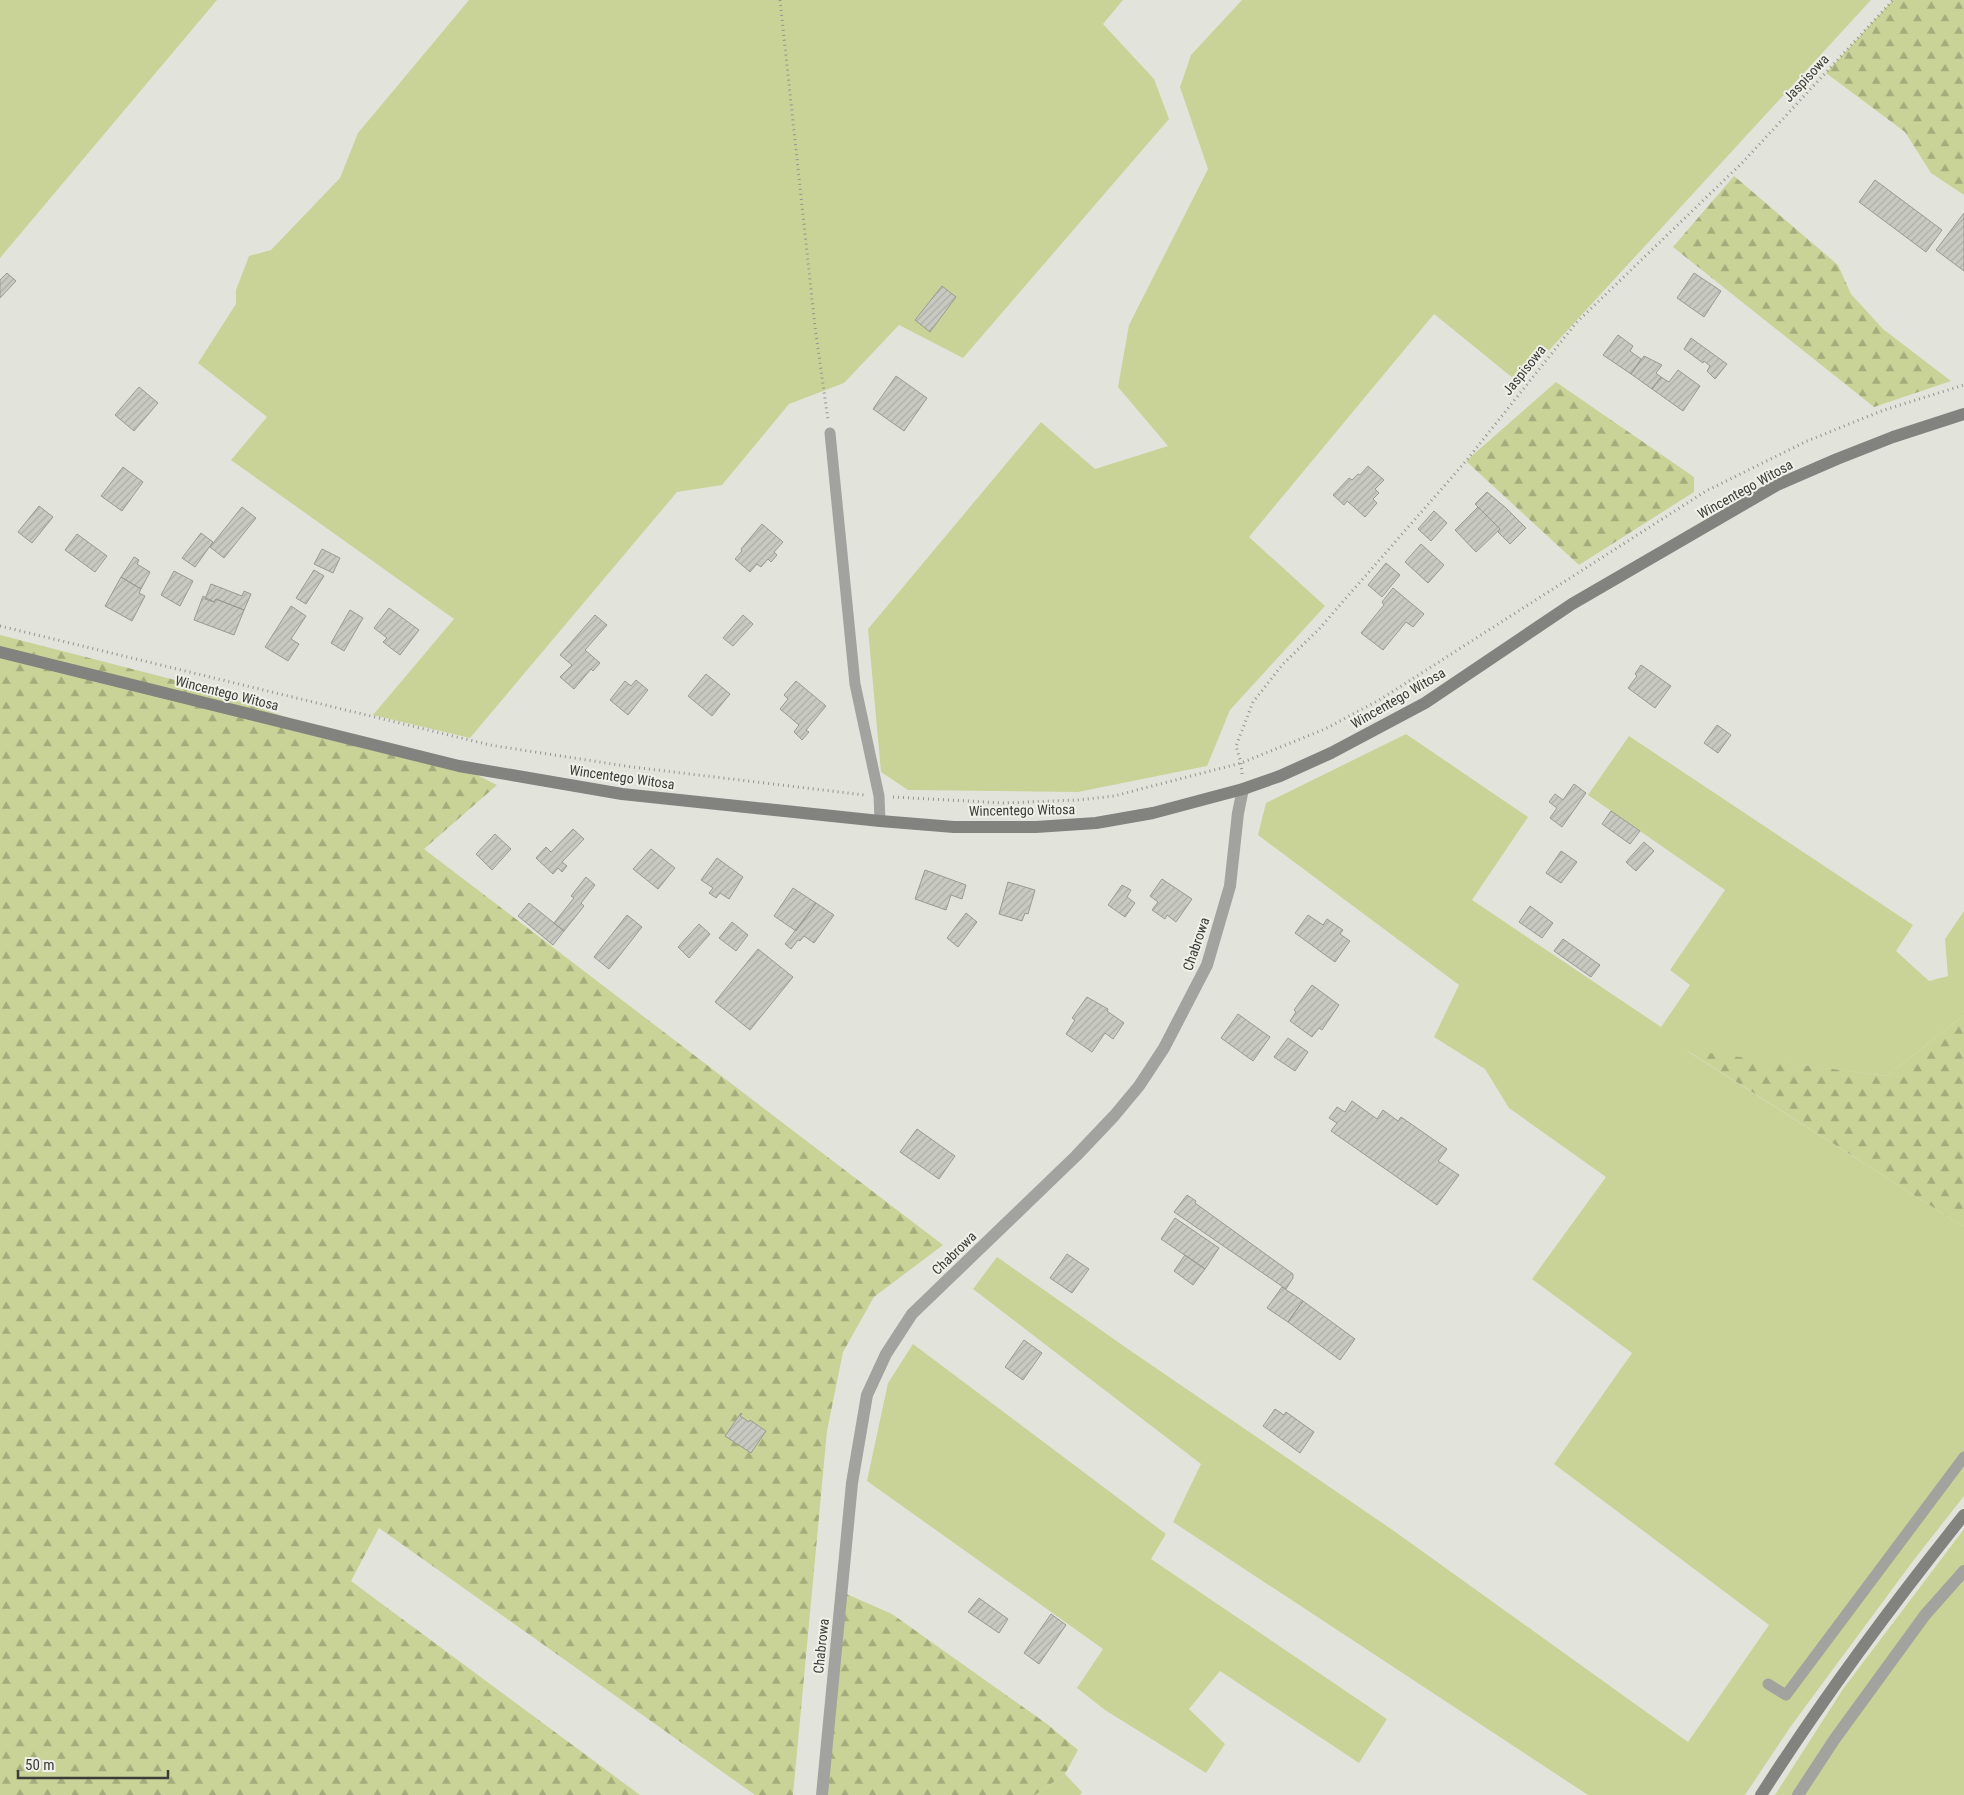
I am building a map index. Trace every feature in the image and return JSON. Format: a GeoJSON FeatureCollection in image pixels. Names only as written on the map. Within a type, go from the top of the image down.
{"type":"FeatureCollection","features":[{"type":"Feature","properties":{"kind":"main road","name":"Wincentego Witosa"},"geometry":{"type":"LineString","coordinates":[[0,652],[459,766],[622,794],[954,827],[1036,827],[1087,823],[1153,813],[1242,789],[1280,776],[1331,753],[1424,703],[1572,604],[1777,486],[1885,440],[1964,414]]}},
{"type":"Feature","properties":{"kind":"main road"},"geometry":{"type":"LineString","coordinates":[[1761,1795],[1860,1649],[1964,1514]]}},
{"type":"Feature","properties":{"kind":"street","name":"Chabrowa"},"geometry":{"type":"LineString","coordinates":[[822,1795],[852,1483],[868,1395],[886,1354],[912,1314],[1076,1156],[1114,1116],[1139,1086],[1164,1048],[1207,965],[1230,886],[1242,789]]}},
{"type":"Feature","properties":{"kind":"street"},"geometry":{"type":"LineString","coordinates":[[1798,1795],[1834,1740],[1925,1616],[1964,1571]]}},
{"type":"Feature","properties":{"kind":"lane"},"geometry":{"type":"LineString","coordinates":[[830,433],[855,684],[879,796],[880,821]]}},
{"type":"Feature","properties":{"kind":"lane"},"geometry":{"type":"LineString","coordinates":[[1768,1684],[1786,1695],[1964,1457]]}},
{"type":"Feature","properties":{"kind":"path"},"geometry":{"type":"LineString","coordinates":[[780,0],[815,327],[830,433]]}},
{"type":"Feature","properties":{"kind":"path","name":"Jaspisowa"},"geometry":{"type":"LineString","coordinates":[[1242,789],[1241,763],[1236,746],[1252,702],[1283,664],[1319,628],[1466,460],[1576,323],[1743,162],[1893,0]]}},
{"type":"Feature","properties":{"kind":"path"},"geometry":{"type":"LineString","coordinates":[[0,626],[490,745],[632,767],[879,796],[1004,803],[1078,800],[1114,796],[1151,788],[1241,763],[1325,729],[1381,699],[1706,490],[1807,441],[1884,410],[1964,385]]}},
{"type":"Feature","properties":{"kind":"green space"},"geometry":{"type":"Polygon","coordinates":[[[0,0],[217,0],[0,258],[0,0]]]}},
{"type":"Feature","properties":{"kind":"green space"},"geometry":{"type":"Polygon","coordinates":[[[469,0],[1123,0],[1103,24],[1154,79],[1169,119],[963,358],[899,325],[844,383],[789,404],[722,485],[677,492],[470,738],[373,715],[454,619],[231,460],[267,417],[198,363],[236,304],[236,290],[249,256],[271,250],[340,178],[358,133],[469,0]]]}},
{"type":"Feature","properties":{"kind":"green space"},"geometry":{"type":"Polygon","coordinates":[[[1242,0],[1871,0],[1519,383],[1434,314],[1249,537],[1325,606],[1230,710],[1207,766],[1078,792],[908,790],[881,772],[868,629],[1041,422],[1095,469],[1168,446],[1118,387],[1129,325],[1208,169],[1180,87],[1191,55],[1242,0]]]}},
{"type":"Feature","properties":{"kind":"green space"},"geometry":{"type":"Polygon","coordinates":[[[1893,0],[1964,0],[1964,195],[1931,173],[1905,132],[1826,73],[1893,0]]]}},
{"type":"Feature","properties":{"kind":"green space"},"geometry":{"type":"Polygon","coordinates":[[[1734,176],[1838,265],[1851,294],[1883,329],[1951,381],[1874,407],[1673,247],[1734,176]]]}},
{"type":"Feature","properties":{"kind":"green space"},"geometry":{"type":"Polygon","coordinates":[[[1556,382],[1694,477],[1694,492],[1579,565],[1466,461],[1556,382]]]}},
{"type":"Feature","properties":{"kind":"green space"},"geometry":{"type":"Polygon","coordinates":[[[0,635],[175,680],[358,741],[459,766],[497,785],[424,849],[943,1245],[874,1297],[843,1352],[827,1431],[793,1795],[755,1795],[379,1528],[351,1581],[640,1795],[0,1795],[0,635]]]}},
{"type":"Feature","properties":{"kind":"green space"},"geometry":{"type":"Polygon","coordinates":[[[1406,734],[1528,817],[1472,900],[1661,1027],[1690,985],[1670,970],[1725,890],[1588,795],[1629,736],[1913,925],[1896,951],[1929,981],[1948,976],[1945,939],[1964,911],[1964,1015],[1887,1076],[1687,1051],[1964,1227],[1964,1496],[1913,1561],[1791,1726],[1745,1795],[1588,1795],[1173,1522],[1201,1464],[973,1289],[997,1257],[1394,1531],[1688,1742],[1769,1625],[1554,1464],[1632,1353],[1532,1279],[1606,1177],[1509,1108],[1485,1069],[1434,1037],[1459,985],[1258,835],[1266,803],[1406,734]]]}},
{"type":"Feature","properties":{"kind":"green space"},"geometry":{"type":"Polygon","coordinates":[[[1964,1015],[1964,1227],[1686,1050],[1887,1076],[1964,1015]]]}},
{"type":"Feature","properties":{"kind":"green space"},"geometry":{"type":"Polygon","coordinates":[[[913,1344],[1166,1534],[1151,1559],[1387,1719],[1359,1763],[1220,1671],[1189,1709],[1225,1744],[1206,1773],[1105,1710],[1077,1688],[1103,1649],[867,1481],[888,1383],[913,1344]]]}},
{"type":"Feature","properties":{"kind":"green space"},"geometry":{"type":"Polygon","coordinates":[[[1964,1529],[1964,1795],[1775,1795],[1843,1689],[1964,1529]]]}},
{"type":"Feature","properties":{"kind":"green space"},"geometry":{"type":"Polygon","coordinates":[[[842,1592],[892,1614],[1047,1724],[1078,1750],[1065,1774],[1035,1795],[822,1795],[842,1592]]]}},
{"type":"Feature","properties":{"kind":"green space"},"geometry":{"type":"Polygon","coordinates":[[[1065,1774],[1082,1792],[1080,1795],[1035,1795],[1065,1774]]]}},
{"type":"Feature","properties":{"kind":"building"},"geometry":{"type":"Polygon","coordinates":[[[1875,180],[1942,230],[1926,252],[1859,202],[1875,180]]]}},
{"type":"Feature","properties":{"kind":"building"},"geometry":{"type":"Polygon","coordinates":[[[1964,213],[1964,271],[1936,250],[1964,213]]]}},
{"type":"Feature","properties":{"kind":"building"},"geometry":{"type":"Polygon","coordinates":[[[7,273],[16,281],[0,298],[0,280],[7,273]]]}},
{"type":"Feature","properties":{"kind":"building"},"geometry":{"type":"Polygon","coordinates":[[[1694,273],[1721,291],[1704,317],[1677,298],[1694,273]]]}},
{"type":"Feature","properties":{"kind":"building"},"geometry":{"type":"Polygon","coordinates":[[[942,286],[956,297],[930,332],[915,320],[942,286]]]}},
{"type":"Feature","properties":{"kind":"building"},"geometry":{"type":"Polygon","coordinates":[[[1618,335],[1633,346],[1630,351],[1641,359],[1631,374],[1603,355],[1618,335]]]}},
{"type":"Feature","properties":{"kind":"building"},"geometry":{"type":"Polygon","coordinates":[[[1691,338],[1727,364],[1715,379],[1707,371],[1710,366],[1684,349],[1691,338]]]}},
{"type":"Feature","properties":{"kind":"building"},"geometry":{"type":"Polygon","coordinates":[[[1644,356],[1662,365],[1656,373],[1661,377],[1652,389],[1631,374],[1644,356]]]}},
{"type":"Feature","properties":{"kind":"building"},"geometry":{"type":"Polygon","coordinates":[[[1678,370],[1700,386],[1683,411],[1652,389],[1661,377],[1669,382],[1678,370]]]}},
{"type":"Feature","properties":{"kind":"building"},"geometry":{"type":"Polygon","coordinates":[[[896,376],[927,398],[904,431],[873,409],[896,376]]]}},
{"type":"Feature","properties":{"kind":"building"},"geometry":{"type":"Polygon","coordinates":[[[139,387],[158,403],[134,431],[115,415],[139,387]]]}},
{"type":"Feature","properties":{"kind":"building"},"geometry":{"type":"Polygon","coordinates":[[[1368,466],[1384,480],[1375,489],[1379,493],[1373,499],[1377,503],[1365,517],[1347,501],[1344,505],[1333,495],[1349,478],[1352,480],[1358,474],[1360,475],[1368,466]]]}},
{"type":"Feature","properties":{"kind":"building"},"geometry":{"type":"Polygon","coordinates":[[[123,467],[143,482],[122,511],[101,496],[123,467]]]}},
{"type":"Feature","properties":{"kind":"building"},"geometry":{"type":"Polygon","coordinates":[[[1487,492],[1526,528],[1510,544],[1498,532],[1500,529],[1475,504],[1487,492]]]}},
{"type":"Feature","properties":{"kind":"building"},"geometry":{"type":"Polygon","coordinates":[[[39,506],[53,517],[32,543],[18,532],[39,506]]]}},
{"type":"Feature","properties":{"kind":"building"},"geometry":{"type":"Polygon","coordinates":[[[242,507],[256,518],[224,558],[210,547],[242,507]]]}},
{"type":"Feature","properties":{"kind":"building"},"geometry":{"type":"Polygon","coordinates":[[[1478,507],[1500,529],[1476,552],[1455,530],[1478,507]]]}},
{"type":"Feature","properties":{"kind":"building"},"geometry":{"type":"Polygon","coordinates":[[[1434,511],[1447,523],[1431,541],[1418,529],[1434,511]]]}},
{"type":"Feature","properties":{"kind":"building"},"geometry":{"type":"Polygon","coordinates":[[[762,524],[783,542],[774,552],[777,555],[771,562],[768,559],[761,567],[757,564],[750,572],[735,559],[762,524]]]}},
{"type":"Feature","properties":{"kind":"building"},"geometry":{"type":"Polygon","coordinates":[[[201,533],[213,542],[195,567],[182,558],[201,533]]]}},
{"type":"Feature","properties":{"kind":"building"},"geometry":{"type":"Polygon","coordinates":[[[77,534],[107,556],[95,572],[65,550],[77,534]]]}},
{"type":"Feature","properties":{"kind":"building"},"geometry":{"type":"Polygon","coordinates":[[[1421,544],[1444,565],[1428,583],[1405,562],[1421,544]]]}},
{"type":"Feature","properties":{"kind":"building"},"geometry":{"type":"Polygon","coordinates":[[[322,549],[340,558],[333,573],[314,564],[322,549]]]}},
{"type":"Feature","properties":{"kind":"building"},"geometry":{"type":"Polygon","coordinates":[[[134,557],[139,560],[137,564],[150,572],[141,589],[121,577],[134,557]]]}},
{"type":"Feature","properties":{"kind":"building"},"geometry":{"type":"Polygon","coordinates":[[[1386,563],[1400,575],[1382,597],[1368,585],[1386,563]]]}},
{"type":"Feature","properties":{"kind":"building"},"geometry":{"type":"Polygon","coordinates":[[[314,570],[324,576],[306,604],[296,598],[314,570]]]}},
{"type":"Feature","properties":{"kind":"building"},"geometry":{"type":"Polygon","coordinates":[[[174,571],[193,581],[180,606],[161,595],[174,571]]]}},
{"type":"Feature","properties":{"kind":"building"},"geometry":{"type":"Polygon","coordinates":[[[121,577],[141,589],[139,593],[145,596],[132,621],[105,606],[121,577]]]}},
{"type":"Feature","properties":{"kind":"building"},"geometry":{"type":"Polygon","coordinates":[[[211,584],[242,596],[244,591],[251,594],[244,610],[216,599],[214,602],[205,599],[211,584]]]}},
{"type":"Feature","properties":{"kind":"building"},"geometry":{"type":"Polygon","coordinates":[[[1393,588],[1424,614],[1413,627],[1406,622],[1383,650],[1361,633],[1384,605],[1382,602],[1393,588]]]}},
{"type":"Feature","properties":{"kind":"building"},"geometry":{"type":"Polygon","coordinates":[[[203,596],[214,602],[216,599],[244,610],[234,635],[194,620],[203,596]]]}},
{"type":"Feature","properties":{"kind":"building"},"geometry":{"type":"Polygon","coordinates":[[[291,606],[306,616],[291,639],[299,644],[288,661],[265,647],[291,606]]]}},
{"type":"Feature","properties":{"kind":"building"},"geometry":{"type":"Polygon","coordinates":[[[389,608],[419,630],[400,655],[383,642],[387,638],[374,628],[389,608]]]}},
{"type":"Feature","properties":{"kind":"building"},"geometry":{"type":"Polygon","coordinates":[[[350,610],[363,618],[344,651],[331,643],[350,610]]]}},
{"type":"Feature","properties":{"kind":"building"},"geometry":{"type":"Polygon","coordinates":[[[595,615],[607,625],[585,650],[600,663],[593,671],[591,669],[574,689],[560,677],[572,665],[560,655],[595,615]]]}},
{"type":"Feature","properties":{"kind":"building"},"geometry":{"type":"Polygon","coordinates":[[[743,615],[753,624],[733,646],[723,638],[743,615]]]}},
{"type":"Feature","properties":{"kind":"building"},"geometry":{"type":"Polygon","coordinates":[[[1641,665],[1671,686],[1655,708],[1628,688],[1637,676],[1635,674],[1641,665]]]}},
{"type":"Feature","properties":{"kind":"building"},"geometry":{"type":"Polygon","coordinates":[[[706,674],[730,694],[712,716],[688,696],[706,674]]]}},
{"type":"Feature","properties":{"kind":"building"},"geometry":{"type":"Polygon","coordinates":[[[636,680],[648,690],[628,715],[610,700],[625,681],[631,686],[636,680]]]}},
{"type":"Feature","properties":{"kind":"building"},"geometry":{"type":"Polygon","coordinates":[[[796,681],[826,706],[806,730],[809,732],[802,740],[794,732],[799,725],[780,709],[788,699],[784,695],[796,681]]]}},
{"type":"Feature","properties":{"kind":"building"},"geometry":{"type":"Polygon","coordinates":[[[1717,725],[1731,735],[1718,753],[1704,743],[1717,725]]]}},
{"type":"Feature","properties":{"kind":"building"},"geometry":{"type":"Polygon","coordinates":[[[1574,784],[1586,793],[1562,827],[1550,818],[1557,808],[1549,802],[1555,794],[1563,800],[1574,784]]]}},
{"type":"Feature","properties":{"kind":"building"},"geometry":{"type":"Polygon","coordinates":[[[1611,811],[1640,831],[1630,844],[1602,824],[1611,811]]]}},
{"type":"Feature","properties":{"kind":"building"},"geometry":{"type":"Polygon","coordinates":[[[573,829],[584,839],[562,862],[567,866],[562,872],[558,868],[553,874],[536,858],[546,847],[551,852],[573,829]]]}},
{"type":"Feature","properties":{"kind":"building"},"geometry":{"type":"Polygon","coordinates":[[[495,834],[511,849],[492,870],[476,854],[495,834]]]}},
{"type":"Feature","properties":{"kind":"building"},"geometry":{"type":"Polygon","coordinates":[[[1644,842],[1654,851],[1636,871],[1626,862],[1644,842]]]}},
{"type":"Feature","properties":{"kind":"building"},"geometry":{"type":"Polygon","coordinates":[[[651,849],[675,868],[658,889],[633,869],[651,849]]]}},
{"type":"Feature","properties":{"kind":"building"},"geometry":{"type":"Polygon","coordinates":[[[1561,851],[1577,862],[1561,883],[1546,873],[1561,851]]]}},
{"type":"Feature","properties":{"kind":"building"},"geometry":{"type":"Polygon","coordinates":[[[717,858],[743,877],[729,899],[720,893],[716,898],[709,893],[713,888],[701,880],[717,858]]]}},
{"type":"Feature","properties":{"kind":"building"},"geometry":{"type":"Polygon","coordinates":[[[925,870],[966,885],[962,899],[951,895],[946,910],[915,899],[925,870]]]}},
{"type":"Feature","properties":{"kind":"building"},"geometry":{"type":"Polygon","coordinates":[[[586,877],[595,885],[581,903],[584,906],[564,931],[554,923],[574,898],[571,896],[586,877]]]}},
{"type":"Feature","properties":{"kind":"building"},"geometry":{"type":"Polygon","coordinates":[[[1162,879],[1192,899],[1176,922],[1167,915],[1165,919],[1152,910],[1158,902],[1150,896],[1162,879]]]}},
{"type":"Feature","properties":{"kind":"building"},"geometry":{"type":"Polygon","coordinates":[[[1008,882],[1035,890],[1028,914],[1025,913],[1022,921],[999,914],[1008,882]]]}},
{"type":"Feature","properties":{"kind":"building"},"geometry":{"type":"Polygon","coordinates":[[[1122,885],[1131,890],[1127,897],[1135,903],[1125,917],[1108,905],[1122,885]]]}},
{"type":"Feature","properties":{"kind":"building"},"geometry":{"type":"Polygon","coordinates":[[[793,888],[816,903],[796,931],[774,916],[793,888]]]}},
{"type":"Feature","properties":{"kind":"building"},"geometry":{"type":"Polygon","coordinates":[[[529,903],[564,931],[553,945],[518,916],[529,903]]]}},
{"type":"Feature","properties":{"kind":"building"},"geometry":{"type":"Polygon","coordinates":[[[816,903],[834,915],[814,943],[804,936],[791,949],[785,944],[816,903]]]}},
{"type":"Feature","properties":{"kind":"building"},"geometry":{"type":"Polygon","coordinates":[[[1530,906],[1553,923],[1542,938],[1519,922],[1530,906]]]}},
{"type":"Feature","properties":{"kind":"building"},"geometry":{"type":"Polygon","coordinates":[[[966,913],[977,922],[958,947],[947,938],[966,913]]]}},
{"type":"Feature","properties":{"kind":"building"},"geometry":{"type":"Polygon","coordinates":[[[627,915],[642,927],[609,969],[594,957],[627,915]]]}},
{"type":"Feature","properties":{"kind":"building"},"geometry":{"type":"Polygon","coordinates":[[[1308,915],[1323,925],[1327,919],[1343,930],[1340,934],[1350,941],[1335,962],[1295,933],[1308,915]]]}},
{"type":"Feature","properties":{"kind":"building"},"geometry":{"type":"Polygon","coordinates":[[[732,922],[748,935],[736,951],[719,938],[732,922]]]}},
{"type":"Feature","properties":{"kind":"building"},"geometry":{"type":"Polygon","coordinates":[[[699,924],[710,934],[689,958],[678,947],[699,924]]]}},
{"type":"Feature","properties":{"kind":"building"},"geometry":{"type":"Polygon","coordinates":[[[1563,939],[1600,965],[1591,977],[1554,951],[1563,939]]]}},
{"type":"Feature","properties":{"kind":"building"},"geometry":{"type":"Polygon","coordinates":[[[758,949],[793,977],[750,1030],[715,1002],[758,949]]]}},
{"type":"Feature","properties":{"kind":"building"},"geometry":{"type":"Polygon","coordinates":[[[1312,985],[1339,1005],[1322,1030],[1319,1028],[1312,1037],[1290,1021],[1296,1012],[1294,1010],[1312,985]]]}},
{"type":"Feature","properties":{"kind":"building"},"geometry":{"type":"Polygon","coordinates":[[[1087,997],[1108,1009],[1107,1011],[1124,1023],[1113,1039],[1105,1033],[1092,1052],[1066,1034],[1075,1020],[1072,1018],[1087,997]]]}},
{"type":"Feature","properties":{"kind":"building"},"geometry":{"type":"Polygon","coordinates":[[[1238,1014],[1270,1037],[1253,1061],[1221,1038],[1238,1014]]]}},
{"type":"Feature","properties":{"kind":"building"},"geometry":{"type":"Polygon","coordinates":[[[1288,1038],[1308,1052],[1295,1071],[1274,1057],[1288,1038]]]}},
{"type":"Feature","properties":{"kind":"building"},"geometry":{"type":"Polygon","coordinates":[[[1352,1101],[1377,1119],[1383,1110],[1398,1121],[1401,1117],[1447,1149],[1438,1161],[1459,1175],[1437,1205],[1331,1131],[1337,1123],[1329,1118],[1337,1107],[1345,1112],[1352,1101]]]}},
{"type":"Feature","properties":{"kind":"building"},"geometry":{"type":"Polygon","coordinates":[[[917,1129],[955,1156],[939,1179],[900,1152],[917,1129]]]}},
{"type":"Feature","properties":{"kind":"building"},"geometry":{"type":"Polygon","coordinates":[[[1187,1195],[1196,1201],[1195,1203],[1293,1274],[1293,1278],[1286,1289],[1174,1212],[1187,1195]]]}},
{"type":"Feature","properties":{"kind":"building"},"geometry":{"type":"Polygon","coordinates":[[[1175,1218],[1219,1248],[1205,1269],[1161,1239],[1175,1218]]]}},
{"type":"Feature","properties":{"kind":"building"},"geometry":{"type":"Polygon","coordinates":[[[1067,1254],[1089,1269],[1072,1293],[1050,1278],[1067,1254]]]}},
{"type":"Feature","properties":{"kind":"building"},"geometry":{"type":"Polygon","coordinates":[[[1185,1255],[1205,1269],[1193,1285],[1174,1271],[1185,1255]]]}},
{"type":"Feature","properties":{"kind":"building"},"geometry":{"type":"Polygon","coordinates":[[[1282,1287],[1303,1301],[1288,1322],[1267,1308],[1282,1287]]]}},
{"type":"Feature","properties":{"kind":"building"},"geometry":{"type":"Polygon","coordinates":[[[1303,1301],[1355,1339],[1340,1360],[1288,1322],[1303,1301]]]}},
{"type":"Feature","properties":{"kind":"building"},"geometry":{"type":"Polygon","coordinates":[[[1024,1340],[1042,1353],[1023,1380],[1005,1367],[1024,1340]]]}},
{"type":"Feature","properties":{"kind":"building"},"geometry":{"type":"Polygon","coordinates":[[[1275,1409],[1284,1415],[1286,1412],[1314,1432],[1300,1453],[1263,1426],[1275,1409]]]}},
{"type":"Feature","properties":{"kind":"building"},"geometry":{"type":"Polygon","coordinates":[[[741,1413],[740,1416],[749,1422],[750,1420],[766,1431],[751,1453],[725,1436],[741,1413]]]}},
{"type":"Feature","properties":{"kind":"building"},"geometry":{"type":"Polygon","coordinates":[[[979,1598],[1008,1619],[999,1633],[968,1612],[979,1598]]]}},
{"type":"Feature","properties":{"kind":"building"},"geometry":{"type":"Polygon","coordinates":[[[1051,1614],[1066,1625],[1039,1664],[1024,1653],[1051,1614]]]}}]}
